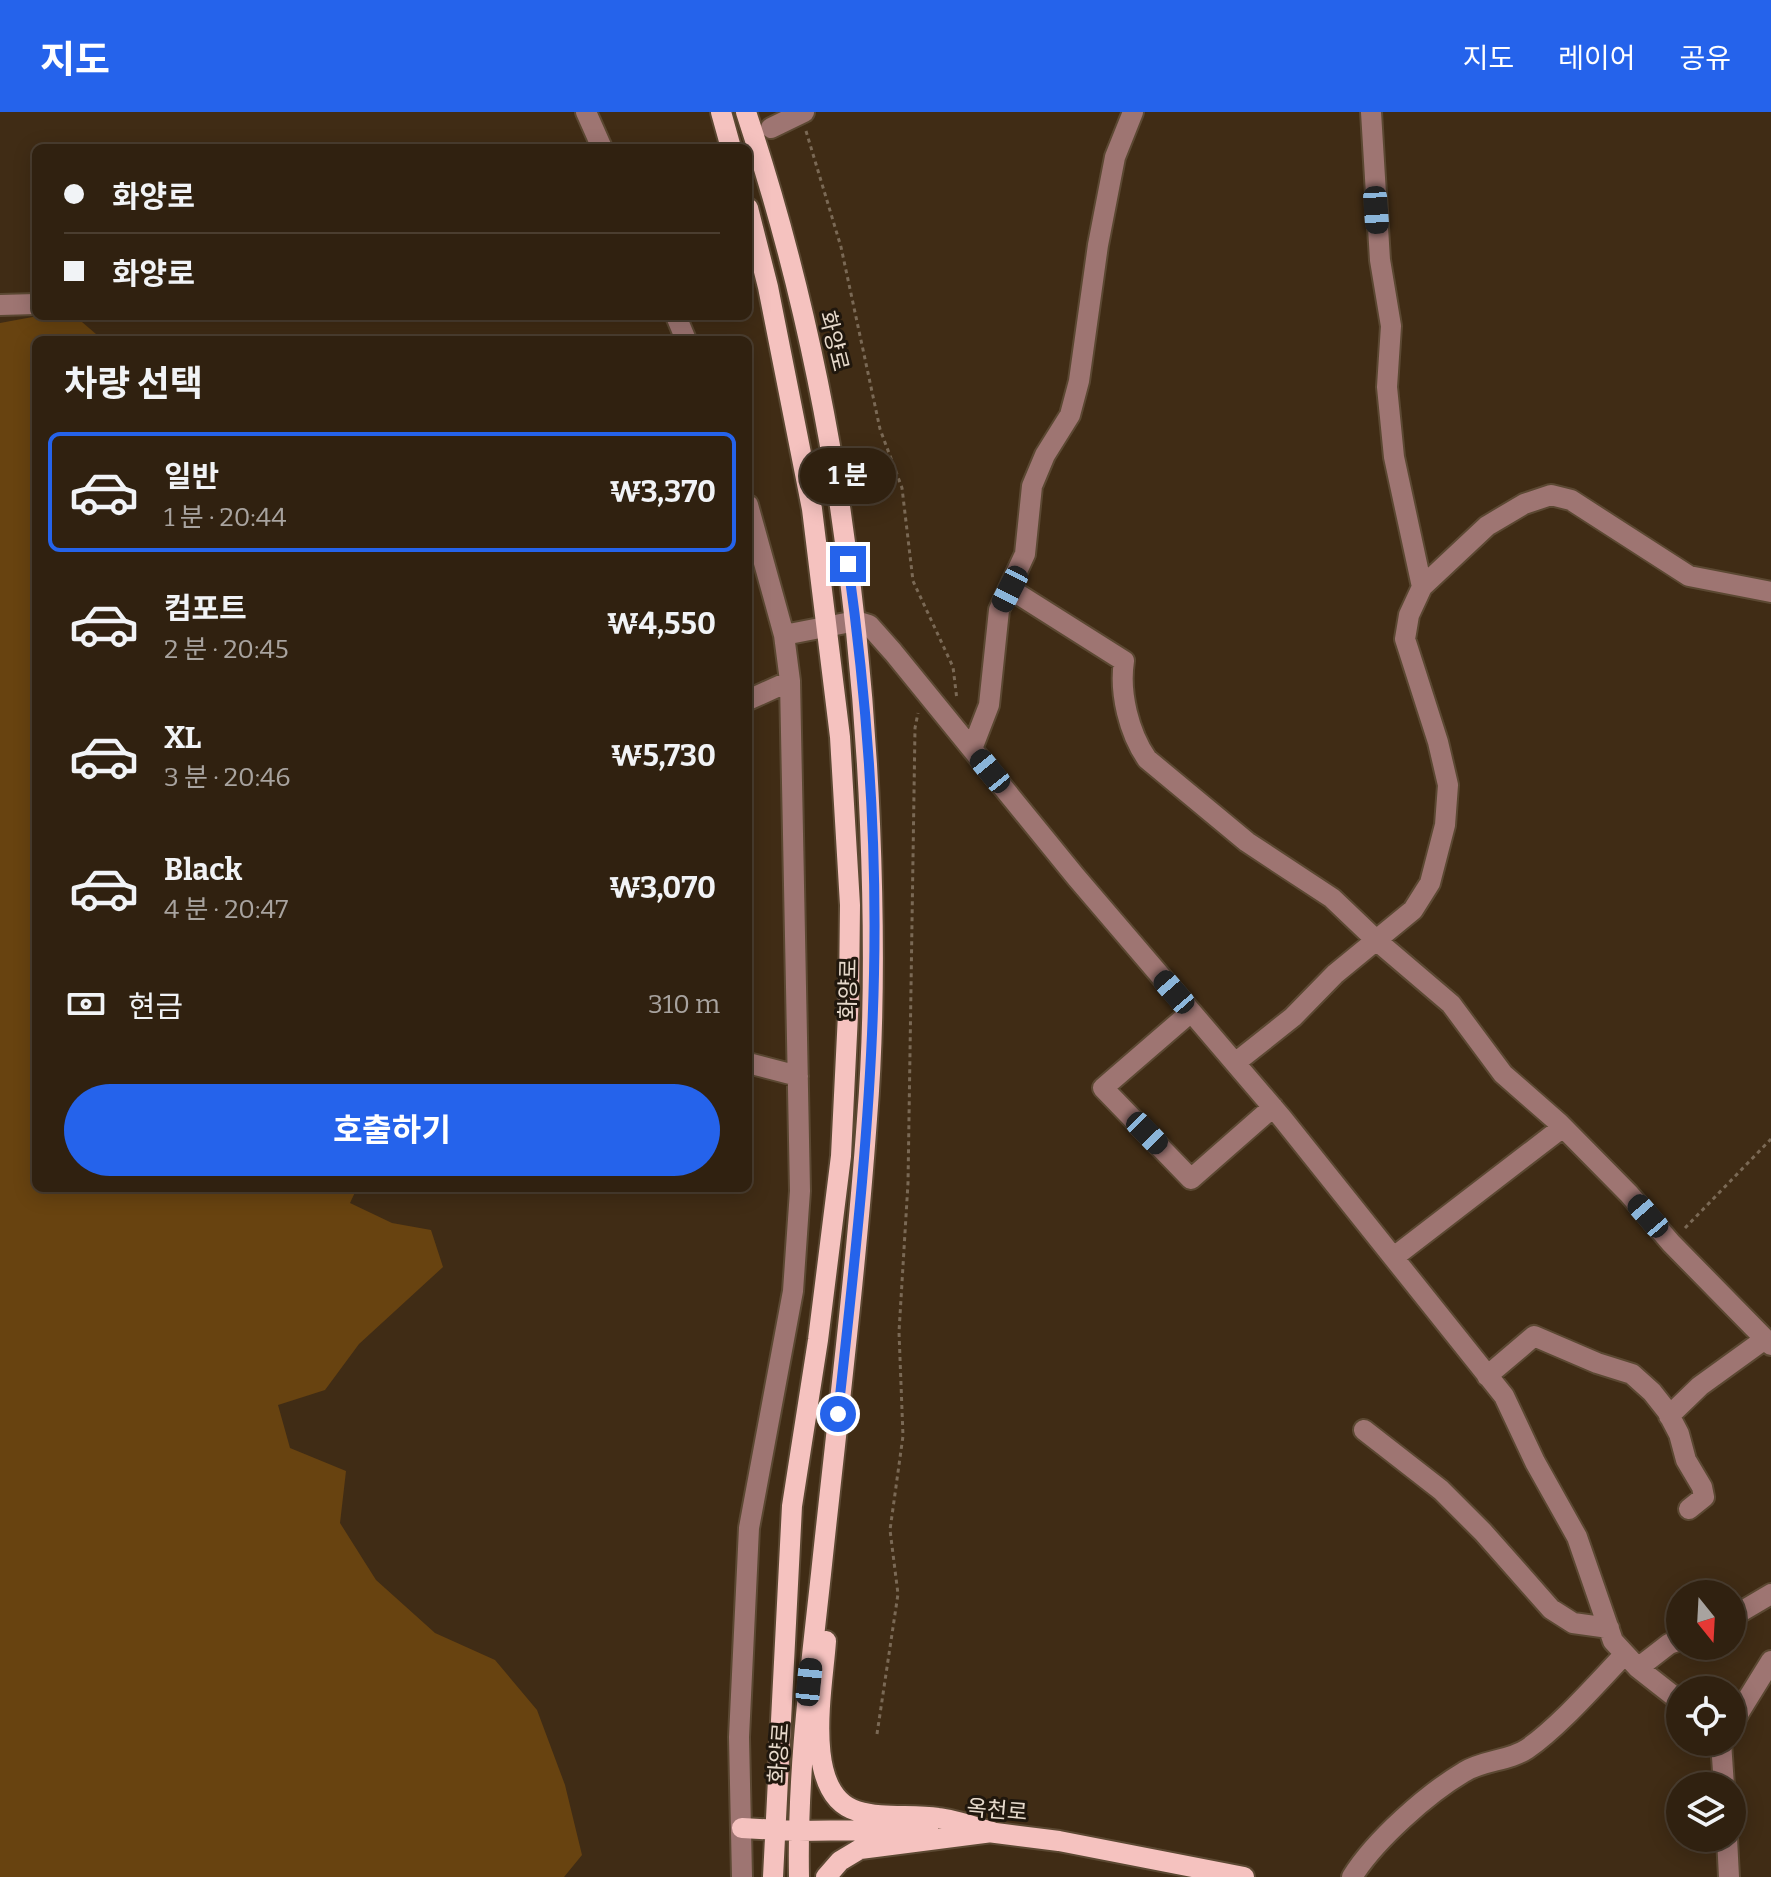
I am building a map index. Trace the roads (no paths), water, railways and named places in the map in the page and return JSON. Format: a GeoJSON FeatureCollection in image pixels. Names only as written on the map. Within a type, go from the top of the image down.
{"type":"FeatureCollection","features":[{"type":"Feature","properties":{"kind":"main road"},"geometry":{"type":"LineString","coordinates":[[721,112],[730,144]]}},
{"type":"Feature","properties":{"kind":"main road","name":"화양로"},"geometry":{"type":"LineString","coordinates":[[746,112],[768,178],[813,353],[832,448],[856,621],[867,739],[874,972],[868,1117],[805,1712],[798,1831],[799,1877]]}},
{"type":"Feature","properties":{"kind":"main road","name":"화양로"},"geometry":{"type":"LineString","coordinates":[[752,224],[768,287],[809,494],[827,626],[847,833],[850,905],[848,1009],[835,1216],[792,1506],[773,1830],[773,1877]]}},
{"type":"Feature","properties":{"kind":"main road"},"geometry":{"type":"LineString","coordinates":[[822,1560],[830,1586],[819,1756],[829,1790],[843,1805],[859,1812],[940,1818],[992,1832]]}},
{"type":"Feature","properties":{"kind":"main road","name":"옥천로"},"geometry":{"type":"LineString","coordinates":[[742,1828],[992,1832],[1059,1841],[1244,1877]]}},
{"type":"Feature","properties":{"kind":"main road"},"geometry":{"type":"LineString","coordinates":[[826,1877],[840,1861],[860,1849],[992,1832]]}},
{"type":"Feature","properties":{"kind":"street"},"geometry":{"type":"LineString","coordinates":[[586,112],[600,144]]}},
{"type":"Feature","properties":{"kind":"street"},"geometry":{"type":"LineString","coordinates":[[771,128],[802,112]]}},
{"type":"Feature","properties":{"kind":"street"},"geometry":{"type":"LineString","coordinates":[[972,749],[989,705],[999,610],[1025,554],[1032,486],[1045,455],[1070,415],[1079,381],[1098,245],[1115,157],[1133,112]]}},
{"type":"Feature","properties":{"kind":"street"},"geometry":{"type":"LineString","coordinates":[[1371,112],[1380,260],[1391,326],[1387,387],[1394,457],[1422,587]]}},
{"type":"Feature","properties":{"kind":"street"},"geometry":{"type":"LineString","coordinates":[[0,305],[32,304]]}},
{"type":"Feature","properties":{"kind":"street"},"geometry":{"type":"LineString","coordinates":[[1235,1063],[1293,1017],[1335,974],[1413,910],[1430,883],[1445,825],[1448,785],[1438,742],[1405,639],[1409,615],[1422,587],[1487,526],[1524,504],[1551,495],[1571,500],[1689,576],[1771,592]]}},
{"type":"Feature","properties":{"kind":"street","name":"화양로"},"geometry":{"type":"LineString","coordinates":[[742,1877],[739,1737],[749,1528],[793,1291],[800,1191],[790,681],[784,635],[752,519]]}},
{"type":"Feature","properties":{"kind":"street"},"geometry":{"type":"LineString","coordinates":[[1010,589],[1124,661],[1121,678],[1125,699],[1137,744],[1147,759],[1247,842],[1332,898],[1451,1004],[1503,1074],[1563,1127],[1768,1342],[1700,1386],[1669,1416]]}},
{"type":"Feature","properties":{"kind":"street"},"geometry":{"type":"LineString","coordinates":[[784,635],[856,621],[869,625],[1076,877],[1273,1107],[1504,1396],[1535,1462],[1577,1537],[1613,1641],[1666,1689]]}},
{"type":"Feature","properties":{"kind":"street"},"geometry":{"type":"LineString","coordinates":[[752,698],[790,681]]}},
{"type":"Feature","properties":{"kind":"street"},"geometry":{"type":"LineString","coordinates":[[1191,1012],[1103,1088],[1191,1179],[1273,1107]]}},
{"type":"Feature","properties":{"kind":"street"},"geometry":{"type":"LineString","coordinates":[[752,1064],[798,1076]]}},
{"type":"Feature","properties":{"kind":"street"},"geometry":{"type":"LineString","coordinates":[[1394,1257],[1563,1127]]}},
{"type":"Feature","properties":{"kind":"street"},"geometry":{"type":"LineString","coordinates":[[1487,1376],[1534,1336],[1632,1374],[1652,1392],[1669,1416],[1679,1434],[1686,1460],[1702,1487],[1704,1497],[1689,1509]]}},
{"type":"Feature","properties":{"kind":"street"},"geometry":{"type":"LineString","coordinates":[[1364,1430],[1441,1490],[1551,1609],[1573,1623],[1609,1628]]}},
{"type":"Feature","properties":{"kind":"street"},"geometry":{"type":"LineString","coordinates":[[1746,1609],[1771,1594]]}},
{"type":"Feature","properties":{"kind":"street"},"geometry":{"type":"LineString","coordinates":[[1352,1877],[1386,1835],[1466,1770],[1526,1750],[1632,1661],[1666,1645]]}},
{"type":"Feature","properties":{"kind":"street"},"geometry":{"type":"LineString","coordinates":[[1746,1704],[1767,1674]]}},
{"type":"Feature","properties":{"kind":"street"},"geometry":{"type":"LineString","coordinates":[[1728,1852],[1729,1877]]}}]}
